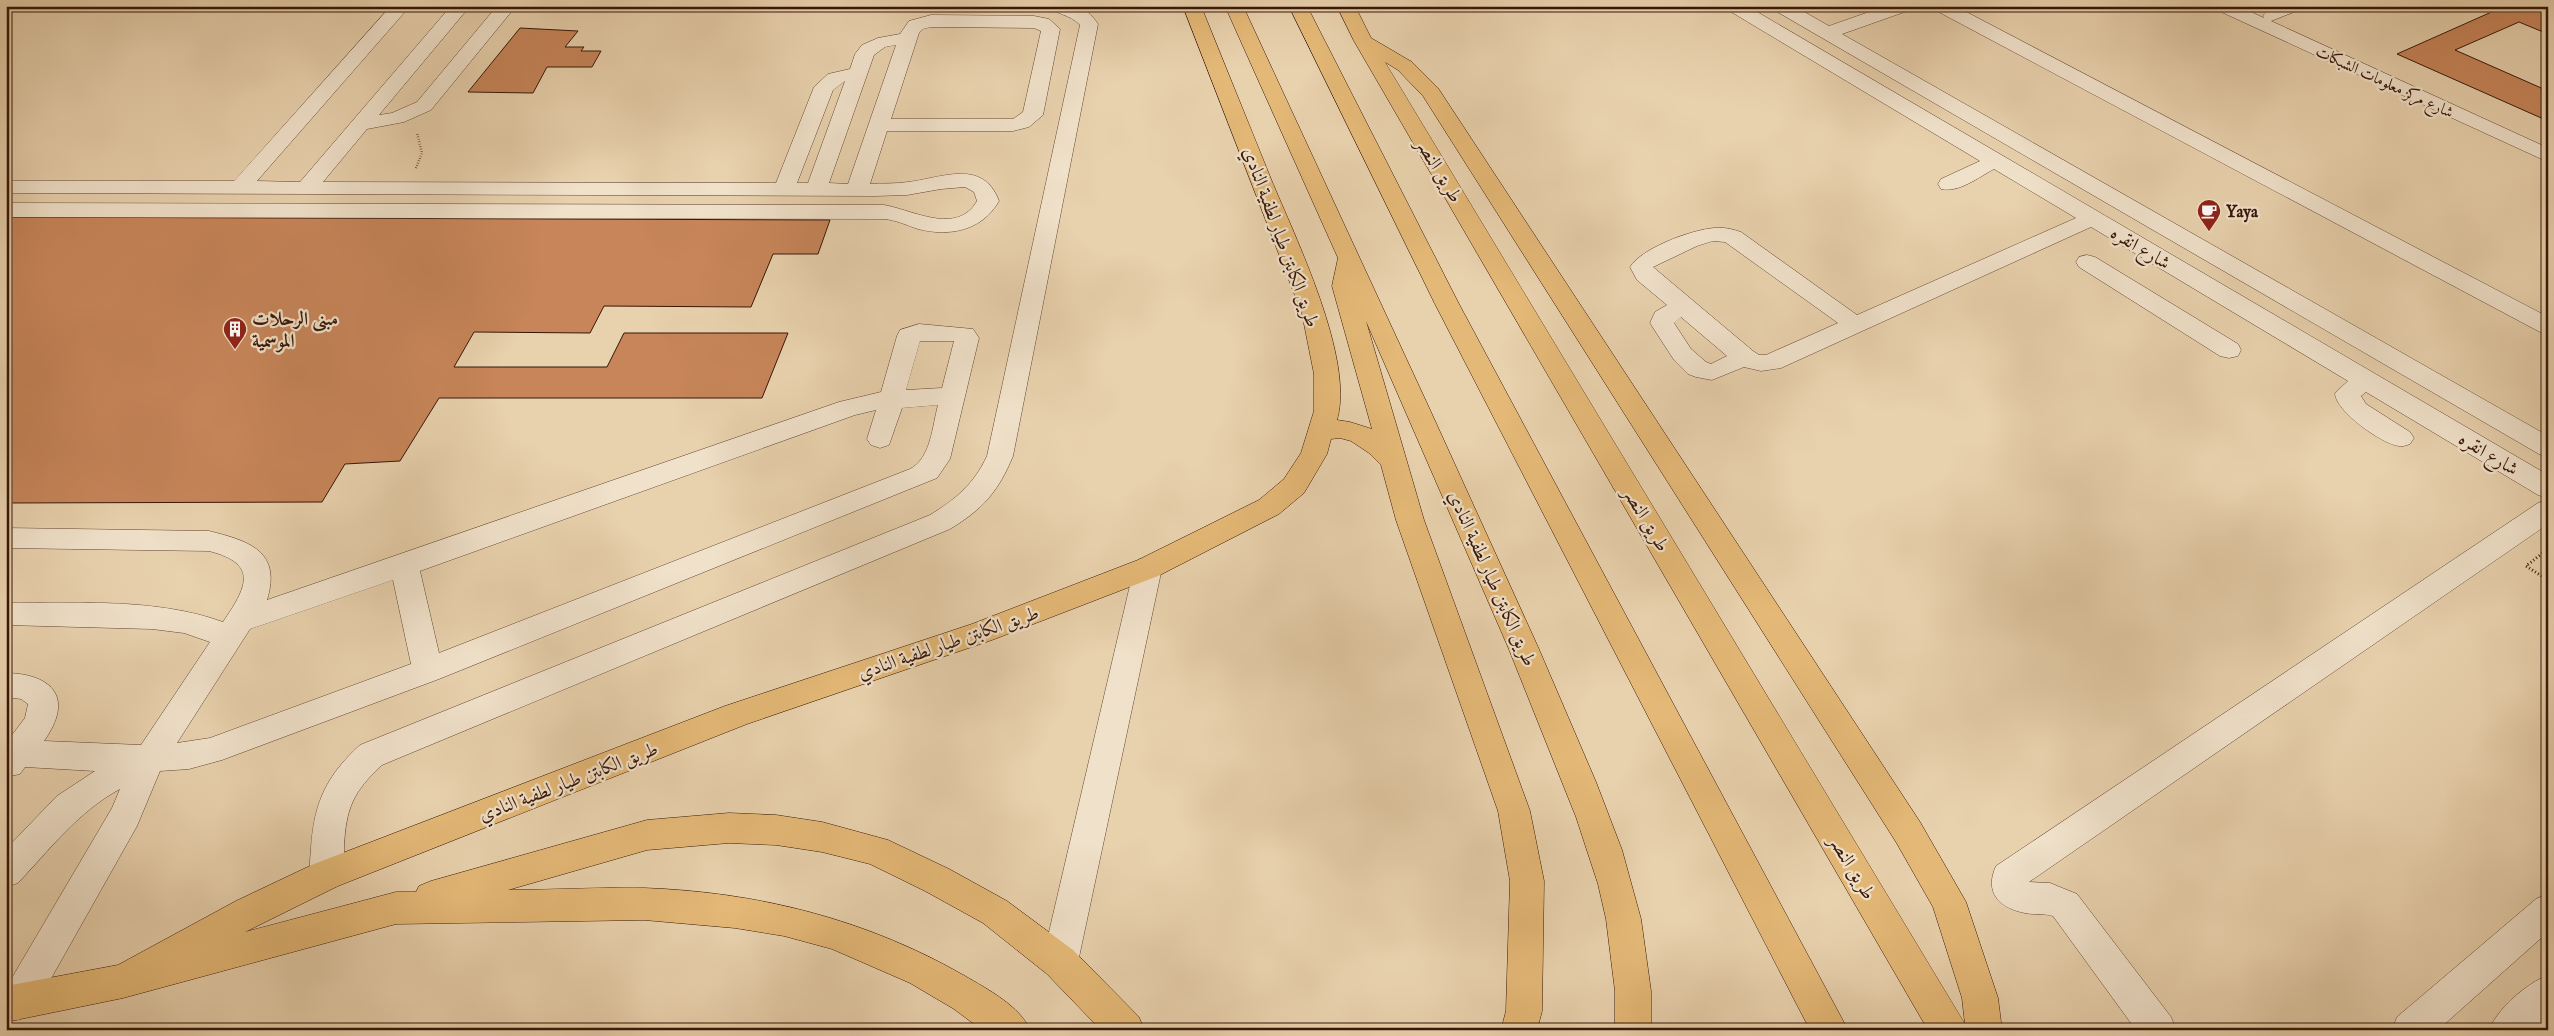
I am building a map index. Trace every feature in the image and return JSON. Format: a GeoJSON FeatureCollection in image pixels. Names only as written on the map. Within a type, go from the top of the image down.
{"type":"FeatureCollection","features":[{"type":"Feature","properties":{"kind":"main road","name":"طريق الكابتن طيار لطفية النادي"},"geometry":{"type":"LineString","coordinates":[[123,981],[248,912],[326,874],[736,715],[982,632],[1148,568],[1269,507],[1294,486],[1314,454],[1327,411],[1326,374],[1314,314],[1192,6]]}},
{"type":"Feature","properties":{"kind":"main road","name":"طريق الكابتن طيار لطفية النادي"},"geometry":{"type":"LineString","coordinates":[[1234,6],[1349,256],[1541,686],[1599,829],[1613,870],[1624,914],[1631,956],[1633,1030]]}},
{"type":"Feature","properties":{"kind":"main road"},"geometry":{"type":"LineString","coordinates":[[1298,6],[1447,304],[1830,1030]]}},
{"type":"Feature","properties":{"kind":"main road","name":"طريق النصر"},"geometry":{"type":"LineString","coordinates":[[1346,6],[1363,41],[1949,1030]]}},
{"type":"Feature","properties":{"kind":"main road"},"geometry":{"type":"LineString","coordinates":[[1363,41],[1405,66],[1431,92],[1908,832],[1949,902],[1980,998],[1984,1030]]}},
{"type":"Feature","properties":{"kind":"main road"},"geometry":{"type":"LineString","coordinates":[[1349,256],[1344,286],[1410,520],[1514,811],[1527,881],[1524,1011],[1519,1030]]}},
{"type":"Feature","properties":{"kind":"main road"},"geometry":{"type":"LineString","coordinates":[[1320,434],[1334,429],[1358,434],[1378,446],[1393,461]]}},
{"type":"Feature","properties":{"kind":"main road"},"geometry":{"type":"LineString","coordinates":[[12,1003],[123,981],[396,908],[647,835],[729,828],[776,830],[822,837],[884,855],[937,880],[995,912],[1060,962],[1126,1030]]}},
{"type":"Feature","properties":{"kind":"main road"},"geometry":{"type":"LineString","coordinates":[[396,908],[644,904],[708,908],[784,920],[832,933],[878,950],[923,971],[967,997],[1012,1030]]}},
{"type":"Feature","properties":{"kind":"street"},"geometry":{"type":"LineString","coordinates":[[241,187],[401,6]]}},
{"type":"Feature","properties":{"kind":"street"},"geometry":{"type":"LineString","coordinates":[[306,188],[461,6]]}},
{"type":"Feature","properties":{"kind":"street"},"geometry":{"type":"LineString","coordinates":[[361,124],[397,118],[412,113],[432,98],[507,6]]}},
{"type":"Feature","properties":{"kind":"street"},"geometry":{"type":"LineString","coordinates":[[326,874],[330,813],[334,798],[355,768],[372,754],[940,522],[980,494],[993,475],[1000,456],[1088,24],[1079,13],[1058,6]]}},
{"type":"Feature","properties":{"kind":"street","name":"شارع انقره"},"geometry":{"type":"LineString","coordinates":[[1734,6],[2548,488]]}},
{"type":"Feature","properties":{"kind":"street","name":"شارع انقره"},"geometry":{"type":"LineString","coordinates":[[1780,6],[2548,448]]}},
{"type":"Feature","properties":{"kind":"street"},"geometry":{"type":"LineString","coordinates":[[1817,28],[1856,6]]}},
{"type":"Feature","properties":{"kind":"street"},"geometry":{"type":"LineString","coordinates":[[1817,28],[1904,6]]}},
{"type":"Feature","properties":{"kind":"street"},"geometry":{"type":"LineString","coordinates":[[1941,6],[2548,327]]}},
{"type":"Feature","properties":{"kind":"street","name":"شارع مركز معلومات الشبكات"},"geometry":{"type":"LineString","coordinates":[[2223,6],[2548,156]]}},
{"type":"Feature","properties":{"kind":"street","name":"شارع مركز معلومات الشبكات"},"geometry":{"type":"LineString","coordinates":[[2252,6],[2548,141]]}},
{"type":"Feature","properties":{"kind":"street"},"geometry":{"type":"LineString","coordinates":[[2272,16],[2293,6]]}},
{"type":"Feature","properties":{"kind":"street"},"geometry":{"type":"LineString","coordinates":[[857,190],[908,39],[912,28],[931,21],[1034,22],[1042,23],[1051,29],[1033,115],[1022,123],[1013,125],[879,125]]}},
{"type":"Feature","properties":{"kind":"street"},"geometry":{"type":"LineString","coordinates":[[816,190],[865,54],[874,46],[890,40],[908,39]]}},
{"type":"Feature","properties":{"kind":"street"},"geometry":{"type":"LineString","coordinates":[[784,190],[828,82],[842,75],[857,73]]}},
{"type":"Feature","properties":{"kind":"street"},"geometry":{"type":"LineString","coordinates":[[802,145],[832,146]]}},
{"type":"Feature","properties":{"kind":"street"},"geometry":{"type":"LineString","coordinates":[[1948,184],[1995,161]]}},
{"type":"Feature","properties":{"kind":"street"},"geometry":{"type":"LineString","coordinates":[[6,186],[857,190],[909,189],[956,180],[976,184],[987,195],[988,201],[980,214],[971,220],[960,224],[937,226],[902,215],[884,212],[6,210]]}},
{"type":"Feature","properties":{"kind":"street"},"geometry":{"type":"LineString","coordinates":[[1856,325],[1733,237],[1723,233],[1711,234],[1645,262],[1641,267],[1645,275],[1683,307],[1744,357],[1757,364],[1772,362],[1856,325],[2092,218]]}},
{"type":"Feature","properties":{"kind":"street"},"geometry":{"type":"LineString","coordinates":[[2088,262],[2229,350]]}},
{"type":"Feature","properties":{"kind":"street"},"geometry":{"type":"LineString","coordinates":[[2169,313],[2211,289]]}},
{"type":"Feature","properties":{"kind":"street"},"geometry":{"type":"LineString","coordinates":[[1683,307],[1663,317],[1662,323],[1692,366],[1700,371],[1711,372],[1744,357]]}},
{"type":"Feature","properties":{"kind":"street"},"geometry":{"type":"LineString","coordinates":[[12,760],[150,758],[194,756],[211,752],[428,670],[919,476],[928,471],[937,459],[967,336],[956,332],[919,332],[912,334],[908,340],[880,440]]}},
{"type":"Feature","properties":{"kind":"street"},"geometry":{"type":"LineString","coordinates":[[2366,380],[2348,393],[2348,400],[2357,410],[2401,438]]}},
{"type":"Feature","properties":{"kind":"street"},"geometry":{"type":"LineString","coordinates":[[6,614],[163,617],[194,622],[214,629],[234,629],[404,565],[848,408],[892,399],[952,396]]}},
{"type":"Feature","properties":{"kind":"street"},"geometry":{"type":"LineString","coordinates":[[2158,1030],[2065,905],[2047,897],[2022,898],[2017,896],[2008,886],[2008,877],[2548,510]]}},
{"type":"Feature","properties":{"kind":"street"},"geometry":{"type":"LineString","coordinates":[[6,538],[209,541],[228,545],[252,558],[257,568],[260,583],[253,600],[150,758],[125,816],[12,1003]]}},
{"type":"Feature","properties":{"kind":"street"},"geometry":{"type":"LineString","coordinates":[[404,565],[428,670]]}},
{"type":"Feature","properties":{"kind":"street"},"geometry":{"type":"LineString","coordinates":[[1060,962],[1148,568]]}},
{"type":"Feature","properties":{"kind":"street"},"geometry":{"type":"LineString","coordinates":[[6,684],[27,687],[38,692],[44,700],[44,710],[40,722],[12,760]]}},
{"type":"Feature","properties":{"kind":"street"},"geometry":{"type":"LineString","coordinates":[[6,872],[69,806],[94,787],[150,758]]}},
{"type":"Feature","properties":{"kind":"street"},"geometry":{"type":"LineString","coordinates":[[2410,1030],[2548,910]]}},
{"type":"Feature","properties":{"kind":"street"},"geometry":{"type":"LineString","coordinates":[[2507,1030],[2548,992]]}},
{"type":"Feature","properties":{"kind":"path"},"geometry":{"type":"LineString","coordinates":[[401,188],[419,165],[422,153],[412,113]]}},
{"type":"Feature","properties":{"kind":"path"},"geometry":{"type":"LineString","coordinates":[[2548,549],[2526,566],[2548,580]]}},
{"type":"Feature","properties":{"kind":"building"},"geometry":{"type":"Polygon","coordinates":[[[2505,6],[2529,6],[2548,14],[2548,34],[2519,22],[2455,50],[2548,91],[2548,121],[2397,54],[2505,6]]]}},
{"type":"Feature","properties":{"kind":"building"},"geometry":{"type":"Polygon","coordinates":[[[520,28],[578,31],[565,47],[584,47],[581,51],[601,51],[592,67],[547,67],[533,93],[468,92],[520,28]]]}},
{"type":"Feature","properties":{"kind":"building","name":"مبنى الرحلات الموسمية"},"geometry":{"type":"Polygon","coordinates":[[[6,217],[830,220],[818,254],[773,254],[751,307],[604,306],[590,333],[474,332],[454,367],[607,367],[624,333],[788,333],[762,398],[439,398],[400,461],[345,464],[322,502],[6,503],[6,217]]]}},
{"type":"Feature","properties":{"kind":"place","name":"Yaya"},"geometry":{"type":"Point","coordinates":[2209,232]}},
{"type":"Feature","properties":{"kind":"place","name":"مبنى الرحلات الموسمية"},"geometry":{"type":"Point","coordinates":[235,350]}}]}
